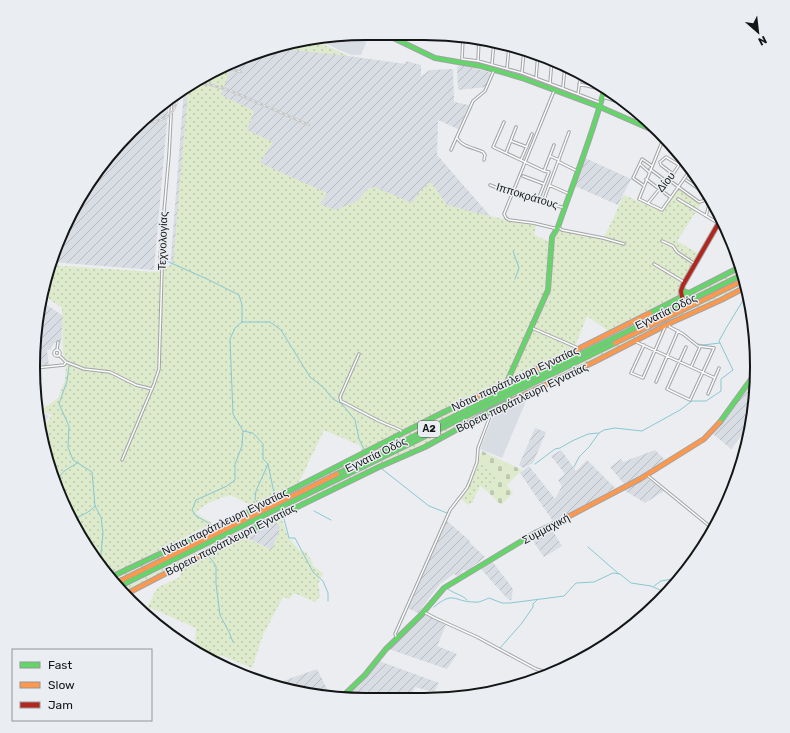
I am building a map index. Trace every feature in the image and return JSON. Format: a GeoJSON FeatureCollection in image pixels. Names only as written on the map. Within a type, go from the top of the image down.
{"type":"FeatureCollection","features":[{"type":"Feature","properties":{"kind":"main road"},"geometry":{"type":"LineString","coordinates":[[398,40],[433,57],[494,70],[601,105],[644,126]]}},
{"type":"Feature","properties":{"kind":"main road"},"geometry":{"type":"LineString","coordinates":[[506,384],[506,381],[550,286],[552,237],[558,228],[584,157],[603,97]]}},
{"type":"Feature","properties":{"kind":"main road"},"geometry":{"type":"LineString","coordinates":[[682,297],[681,292],[684,282],[717,225]]}},
{"type":"Feature","properties":{"kind":"main road"},"geometry":{"type":"LineString","coordinates":[[682,288],[685,292],[690,293],[735,269]]}},
{"type":"Feature","properties":{"kind":"main road","name":"Εγνατία Οδός"},"geometry":{"type":"LineString","coordinates":[[120,581],[737,276]]}},
{"type":"Feature","properties":{"kind":"main road","name":"Εγνατία Οδός"},"geometry":{"type":"LineString","coordinates":[[123,584],[739,282]]}},
{"type":"Feature","properties":{"kind":"main road","name":"Βόρεια παράπλευρη Εγνατίας"},"geometry":{"type":"LineString","coordinates":[[131,592],[271,519],[328,493],[379,467],[425,447],[492,410],[741,290]]}},
{"type":"Feature","properties":{"kind":"main road","name":"Νότια παράπλευρη Εγνατίας"},"geometry":{"type":"LineString","coordinates":[[115,575],[236,518],[438,415],[506,384],[690,293]]}},
{"type":"Feature","properties":{"kind":"main road","name":"Συμμαχική"},"geometry":{"type":"LineString","coordinates":[[347,692],[359,681],[384,651],[424,612],[440,591],[475,571],[529,536],[594,504],[704,439],[710,434],[749,381]]}},
{"type":"Feature","properties":{"kind":"street"},"geometry":{"type":"LineString","coordinates":[[463,43],[462,59],[507,68],[563,88],[601,105]]}},
{"type":"Feature","properties":{"kind":"street"},"geometry":{"type":"LineString","coordinates":[[478,61],[479,45]]}},
{"type":"Feature","properties":{"kind":"street"},"geometry":{"type":"LineString","coordinates":[[492,64],[494,48]]}},
{"type":"Feature","properties":{"kind":"street"},"geometry":{"type":"LineString","coordinates":[[507,68],[509,51]]}},
{"type":"Feature","properties":{"kind":"street"},"geometry":{"type":"LineString","coordinates":[[522,73],[524,56]]}},
{"type":"Feature","properties":{"kind":"street"},"geometry":{"type":"LineString","coordinates":[[536,78],[537,61]]}},
{"type":"Feature","properties":{"kind":"street"},"geometry":{"type":"LineString","coordinates":[[550,83],[551,67]]}},
{"type":"Feature","properties":{"kind":"street"},"geometry":{"type":"LineString","coordinates":[[451,150],[473,101],[485,91],[494,70]]}},
{"type":"Feature","properties":{"kind":"street"},"geometry":{"type":"LineString","coordinates":[[563,88],[564,72]]}},
{"type":"Feature","properties":{"kind":"street"},"geometry":{"type":"LineString","coordinates":[[578,94],[579,80]]}},
{"type":"Feature","properties":{"kind":"street"},"geometry":{"type":"LineString","coordinates":[[579,84],[591,86]]}},
{"type":"Feature","properties":{"kind":"street"},"geometry":{"type":"LineString","coordinates":[[555,90],[504,214],[506,218],[604,238],[624,244]]}},
{"type":"Feature","properties":{"kind":"street"},"geometry":{"type":"LineString","coordinates":[[603,97],[608,98]]}},
{"type":"Feature","properties":{"kind":"street","name":"Τεχνολογίας"},"geometry":{"type":"LineString","coordinates":[[152,389],[159,369],[162,268],[160,257],[169,155],[172,104]]}},
{"type":"Feature","properties":{"kind":"street"},"geometry":{"type":"LineString","coordinates":[[504,122],[492,147],[553,174]]}},
{"type":"Feature","properties":{"kind":"street"},"geometry":{"type":"LineString","coordinates":[[506,153],[516,127]]}},
{"type":"Feature","properties":{"kind":"street"},"geometry":{"type":"LineString","coordinates":[[543,202],[569,132]]}},
{"type":"Feature","properties":{"kind":"street"},"geometry":{"type":"LineString","coordinates":[[521,161],[532,134]]}},
{"type":"Feature","properties":{"kind":"street"},"geometry":{"type":"LineString","coordinates":[[457,138],[460,142],[483,152],[485,155],[484,160]]}},
{"type":"Feature","properties":{"kind":"street"},"geometry":{"type":"LineString","coordinates":[[511,141],[527,148]]}},
{"type":"Feature","properties":{"kind":"street"},"geometry":{"type":"LineString","coordinates":[[661,143],[638,199],[662,210],[687,174]]}},
{"type":"Feature","properties":{"kind":"street"},"geometry":{"type":"LineString","coordinates":[[544,171],[554,145]]}},
{"type":"Feature","properties":{"kind":"street"},"geometry":{"type":"LineString","coordinates":[[550,156],[575,170]]}},
{"type":"Feature","properties":{"kind":"street"},"geometry":{"type":"LineString","coordinates":[[673,174],[661,165],[660,162],[663,158],[668,157],[679,165]]}},
{"type":"Feature","properties":{"kind":"street"},"geometry":{"type":"LineString","coordinates":[[643,185],[633,178],[639,164],[642,159],[652,166]]}},
{"type":"Feature","properties":{"kind":"street"},"geometry":{"type":"LineString","coordinates":[[639,164],[649,172]]}},
{"type":"Feature","properties":{"kind":"street","name":"Δίου"},"geometry":{"type":"LineString","coordinates":[[648,204],[666,181],[669,180],[679,165]]}},
{"type":"Feature","properties":{"kind":"street"},"geometry":{"type":"LineString","coordinates":[[650,169],[666,181]]}},
{"type":"Feature","properties":{"kind":"street"},"geometry":{"type":"LineString","coordinates":[[538,200],[548,172]]}},
{"type":"Feature","properties":{"kind":"street"},"geometry":{"type":"LineString","coordinates":[[524,176],[544,184]]}},
{"type":"Feature","properties":{"kind":"street"},"geometry":{"type":"LineString","coordinates":[[646,179],[671,197]]}},
{"type":"Feature","properties":{"kind":"street"},"geometry":{"type":"LineString","coordinates":[[669,180],[699,202],[704,199]]}},
{"type":"Feature","properties":{"kind":"street"},"geometry":{"type":"LineString","coordinates":[[686,180],[696,187]]}},
{"type":"Feature","properties":{"kind":"street","name":"Ιπποκράτους"},"geometry":{"type":"LineString","coordinates":[[490,185],[513,194],[565,208]]}},
{"type":"Feature","properties":{"kind":"street"},"geometry":{"type":"LineString","coordinates":[[549,185],[568,194]]}},
{"type":"Feature","properties":{"kind":"street"},"geometry":{"type":"LineString","coordinates":[[678,199],[716,222]]}},
{"type":"Feature","properties":{"kind":"street"},"geometry":{"type":"LineString","coordinates":[[706,216],[708,207]]}},
{"type":"Feature","properties":{"kind":"street"},"geometry":{"type":"LineString","coordinates":[[662,242],[673,246],[677,252],[695,264]]}},
{"type":"Feature","properties":{"kind":"street"},"geometry":{"type":"LineString","coordinates":[[654,264],[684,282]]}},
{"type":"Feature","properties":{"kind":"street"},"geometry":{"type":"LineString","coordinates":[[644,345],[631,373],[643,378],[667,325],[700,347],[712,347],[714,349],[690,400],[667,389],[686,348]]}},
{"type":"Feature","properties":{"kind":"street"},"geometry":{"type":"LineString","coordinates":[[531,328],[572,347],[580,348]]}},
{"type":"Feature","properties":{"kind":"street"},"geometry":{"type":"LineString","coordinates":[[656,382],[678,331]]}},
{"type":"Feature","properties":{"kind":"street"},"geometry":{"type":"LineString","coordinates":[[634,341],[715,378]]}},
{"type":"Feature","properties":{"kind":"street"},"geometry":{"type":"LineString","coordinates":[[58,342],[57,350],[54,354],[56,356],[59,355]]}},
{"type":"Feature","properties":{"kind":"street"},"geometry":{"type":"LineString","coordinates":[[691,367],[700,347]]}},
{"type":"Feature","properties":{"kind":"street"},"geometry":{"type":"LineString","coordinates":[[57,350],[60,352],[59,355],[66,362],[89,370],[110,372],[136,385],[152,389],[122,460]]}},
{"type":"Feature","properties":{"kind":"street"},"geometry":{"type":"LineString","coordinates":[[359,354],[340,397],[341,401],[400,430],[403,434]]}},
{"type":"Feature","properties":{"kind":"street"},"geometry":{"type":"LineString","coordinates":[[40,367],[64,365],[66,362]]}},
{"type":"Feature","properties":{"kind":"street"},"geometry":{"type":"LineString","coordinates":[[708,394],[719,368]]}},
{"type":"Feature","properties":{"kind":"street"},"geometry":{"type":"LineString","coordinates":[[397,638],[395,634],[450,510],[467,488],[470,481],[477,462],[478,448],[492,410]]}},
{"type":"Feature","properties":{"kind":"street"},"geometry":{"type":"LineString","coordinates":[[647,474],[708,525]]}},
{"type":"Feature","properties":{"kind":"street"},"geometry":{"type":"LineString","coordinates":[[424,612],[477,637],[541,671]]}},
{"type":"Feature","properties":{"kind":"shaded area"},"geometry":{"type":"Polygon","coordinates":[[[367,40],[361,55],[352,55],[325,43],[367,40]]]}},
{"type":"Feature","properties":{"kind":"shaded area"},"geometry":{"type":"Polygon","coordinates":[[[321,43],[348,56],[405,64],[406,61],[421,65],[421,76],[430,70],[453,69],[454,102],[469,105],[458,129],[438,120],[437,155],[504,232],[163,362],[183,96],[222,74],[262,57],[303,46],[321,43]]]}},
{"type":"Feature","properties":{"kind":"shaded area"},"geometry":{"type":"Polygon","coordinates":[[[461,65],[489,72],[491,75],[486,87],[458,90],[457,68],[461,65]]]}},
{"type":"Feature","properties":{"kind":"shaded area"},"geometry":{"type":"Polygon","coordinates":[[[168,107],[154,270],[57,262],[74,222],[84,203],[107,168],[121,151],[151,121],[168,107]]]}},
{"type":"Feature","properties":{"kind":"shaded area"},"geometry":{"type":"Polygon","coordinates":[[[585,158],[631,179],[618,205],[575,186],[585,158]]]}},
{"type":"Feature","properties":{"kind":"shaded area"},"geometry":{"type":"Polygon","coordinates":[[[46,304],[63,316],[61,343],[54,343],[50,350],[47,350],[49,366],[40,367],[46,304]]]}},
{"type":"Feature","properties":{"kind":"shaded area"},"geometry":{"type":"Polygon","coordinates":[[[749,385],[743,434],[731,449],[713,434],[749,385]]]}},
{"type":"Feature","properties":{"kind":"shaded area"},"geometry":{"type":"Polygon","coordinates":[[[529,394],[502,458],[480,449],[494,414],[529,394]]]}},
{"type":"Feature","properties":{"kind":"shaded area"},"geometry":{"type":"Polygon","coordinates":[[[44,414],[49,416],[45,422],[44,414]]]}},
{"type":"Feature","properties":{"kind":"shaded area"},"geometry":{"type":"Polygon","coordinates":[[[535,428],[546,432],[533,463],[523,468],[519,465],[535,428]]]}},
{"type":"Feature","properties":{"kind":"shaded area"},"geometry":{"type":"Polygon","coordinates":[[[561,450],[576,471],[587,460],[615,488],[553,521],[520,473],[529,466],[555,499],[562,486],[558,480],[565,474],[551,456],[561,450]]]}},
{"type":"Feature","properties":{"kind":"shaded area"},"geometry":{"type":"Polygon","coordinates":[[[655,450],[665,460],[625,485],[610,467],[621,459],[623,462],[655,450]]]}},
{"type":"Feature","properties":{"kind":"shaded area"},"geometry":{"type":"Polygon","coordinates":[[[647,478],[664,491],[645,503],[624,490],[647,478]]]}},
{"type":"Feature","properties":{"kind":"shaded area"},"geometry":{"type":"Polygon","coordinates":[[[275,520],[280,526],[280,529],[272,550],[247,538],[249,536],[247,533],[275,520]]]}},
{"type":"Feature","properties":{"kind":"shaded area"},"geometry":{"type":"Polygon","coordinates":[[[447,521],[469,540],[471,544],[485,557],[472,567],[473,568],[467,571],[463,570],[461,574],[457,576],[454,574],[440,584],[418,613],[408,608],[447,521]]]}},
{"type":"Feature","properties":{"kind":"shaded area"},"geometry":{"type":"Polygon","coordinates":[[[551,528],[562,546],[544,557],[531,538],[551,528]]]}},
{"type":"Feature","properties":{"kind":"shaded area"},"geometry":{"type":"Polygon","coordinates":[[[492,561],[513,589],[511,601],[481,569],[492,561]]]}},
{"type":"Feature","properties":{"kind":"shaded area"},"geometry":{"type":"Polygon","coordinates":[[[424,614],[446,625],[437,646],[457,654],[447,669],[389,649],[424,614]]]}},
{"type":"Feature","properties":{"kind":"shaded area"},"geometry":{"type":"Polygon","coordinates":[[[379,661],[439,683],[434,692],[415,687],[412,693],[351,692],[360,685],[379,661]]]}},
{"type":"Feature","properties":{"kind":"shaded area"},"geometry":{"type":"Polygon","coordinates":[[[317,669],[328,690],[303,687],[280,681],[317,669]]]}},
{"type":"Feature","properties":{"kind":"green space"},"geometry":{"type":"Polygon","coordinates":[[[321,43],[348,56],[288,50],[321,43]]]}},
{"type":"Feature","properties":{"kind":"green space"},"geometry":{"type":"Polygon","coordinates":[[[230,70],[221,95],[254,111],[247,130],[273,142],[260,163],[327,193],[320,204],[335,210],[358,201],[367,189],[375,187],[412,203],[420,191],[431,182],[447,205],[502,219],[536,225],[534,235],[553,243],[555,235],[560,230],[604,238],[624,195],[663,212],[678,188],[701,204],[677,241],[699,254],[680,286],[680,295],[610,332],[587,316],[574,349],[363,453],[359,445],[324,430],[299,482],[254,506],[230,495],[207,504],[196,513],[212,523],[114,573],[95,548],[74,511],[57,471],[51,451],[45,425],[52,415],[43,412],[43,409],[58,398],[65,380],[66,367],[63,353],[62,308],[47,298],[56,265],[155,272],[173,264],[187,94],[230,70]]]}},
{"type":"Feature","properties":{"kind":"green space"},"geometry":{"type":"Polygon","coordinates":[[[736,271],[737,275],[719,284],[119,579],[116,575],[130,570],[434,419],[545,367],[736,271]]]}},
{"type":"Feature","properties":{"kind":"green space"},"geometry":{"type":"Polygon","coordinates":[[[740,285],[740,288],[655,329],[598,359],[490,410],[428,444],[383,463],[129,590],[126,587],[740,285]]]}},
{"type":"Feature","properties":{"kind":"green space"},"geometry":{"type":"Polygon","coordinates":[[[482,451],[522,470],[507,485],[513,493],[501,505],[487,491],[501,477],[478,462],[482,451]]]}},
{"type":"Feature","properties":{"kind":"green space"},"geometry":{"type":"Polygon","coordinates":[[[478,462],[501,477],[487,491],[480,486],[473,502],[468,505],[460,498],[468,487],[478,462]]]}},
{"type":"Feature","properties":{"kind":"green space"},"geometry":{"type":"Polygon","coordinates":[[[335,477],[122,583],[121,582],[335,477]]]}},
{"type":"Feature","properties":{"kind":"green space"},"geometry":{"type":"Polygon","coordinates":[[[281,517],[288,537],[299,550],[306,552],[313,563],[312,565],[323,573],[322,577],[319,578],[320,581],[318,583],[320,596],[315,602],[294,593],[289,599],[283,597],[263,635],[252,668],[221,655],[220,658],[203,649],[194,644],[196,628],[151,608],[150,611],[147,608],[157,588],[180,577],[181,568],[241,536],[272,550],[280,529],[280,526],[275,519],[281,517]]]}},
{"type":"Feature","properties":{"kind":"waterway"},"geometry":{"type":"LineString","coordinates":[[513,251],[519,268],[515,279]]}},
{"type":"Feature","properties":{"kind":"waterway"},"geometry":{"type":"LineString","coordinates":[[162,259],[239,295],[242,305],[242,322],[235,328],[230,339],[233,414],[243,431],[242,446],[235,464],[235,480],[227,486],[196,500],[192,510],[196,516],[214,526]]}},
{"type":"Feature","properties":{"kind":"waterway"},"geometry":{"type":"LineString","coordinates":[[574,467],[579,457],[589,447],[599,433],[604,430],[615,428],[642,431],[680,410],[692,401],[706,401],[721,391],[721,379],[733,370],[719,341],[743,300]]}},
{"type":"Feature","properties":{"kind":"waterway"},"geometry":{"type":"LineString","coordinates":[[242,322],[270,322],[281,330],[310,377],[323,387],[333,399],[342,404],[355,420],[359,439],[365,451]]}},
{"type":"Feature","properties":{"kind":"waterway"},"geometry":{"type":"LineString","coordinates":[[698,344],[703,345],[720,343]]}},
{"type":"Feature","properties":{"kind":"waterway"},"geometry":{"type":"LineString","coordinates":[[69,366],[67,381],[59,404],[69,426],[68,447],[73,460],[92,472],[95,506],[101,517],[103,533],[101,556]]}},
{"type":"Feature","properties":{"kind":"waterway"},"geometry":{"type":"LineString","coordinates":[[243,431],[253,433],[263,444],[263,459],[268,464],[274,493]]}},
{"type":"Feature","properties":{"kind":"waterway"},"geometry":{"type":"LineString","coordinates":[[535,464],[555,449],[588,434],[598,433]]}},
{"type":"Feature","properties":{"kind":"waterway"},"geometry":{"type":"LineString","coordinates":[[60,477],[62,473],[77,463]]}},
{"type":"Feature","properties":{"kind":"waterway"},"geometry":{"type":"LineString","coordinates":[[255,506],[258,503],[255,499],[256,491],[268,464]]}},
{"type":"Feature","properties":{"kind":"waterway"},"geometry":{"type":"LineString","coordinates":[[382,469],[429,506],[447,513]]}},
{"type":"Feature","properties":{"kind":"waterway"},"geometry":{"type":"LineString","coordinates":[[77,517],[87,513],[95,506]]}},
{"type":"Feature","properties":{"kind":"waterway"},"geometry":{"type":"LineString","coordinates":[[314,511],[331,520]]}},
{"type":"Feature","properties":{"kind":"waterway"},"geometry":{"type":"LineString","coordinates":[[283,515],[289,538],[295,538],[313,572],[323,581],[328,593],[328,601]]}},
{"type":"Feature","properties":{"kind":"waterway"},"geometry":{"type":"LineString","coordinates":[[588,547],[619,574]]}},
{"type":"Feature","properties":{"kind":"waterway"},"geometry":{"type":"LineString","coordinates":[[208,555],[216,566],[216,584],[220,615],[233,642]]}},
{"type":"Feature","properties":{"kind":"waterway"},"geometry":{"type":"LineString","coordinates":[[434,607],[450,598],[467,602],[482,601],[489,598],[502,603],[510,603],[564,596],[576,583],[594,582],[613,573],[620,574],[631,583],[651,586],[661,590]]}},
{"type":"Feature","properties":{"kind":"waterway"},"geometry":{"type":"LineString","coordinates":[[654,586],[661,581],[671,579]]}},
{"type":"Feature","properties":{"kind":"waterway"},"geometry":{"type":"LineString","coordinates":[[447,588],[452,592],[463,596],[467,600]]}},
{"type":"Feature","properties":{"kind":"waterway"},"geometry":{"type":"LineString","coordinates":[[500,648],[522,623],[537,600]]}},
{"type":"Feature","properties":{"kind":"railway"},"geometry":{"type":"LineString","coordinates":[[232,69],[241,72]]}},
{"type":"Feature","properties":{"kind":"railway"},"geometry":{"type":"LineString","coordinates":[[203,84],[208,84],[231,91],[309,125]]}},
{"type":"Feature","properties":{"kind":"railway"},"geometry":{"type":"LineString","coordinates":[[150,122],[162,119],[172,113],[177,101]]}},
{"type":"Feature","properties":{"kind":"traffic: fast"},"geometry":{"type":"LineString","coordinates":[[398,40],[435,58],[481,66],[522,78],[600,107],[644,126]]}},
{"type":"Feature","properties":{"kind":"traffic: fast"},"geometry":{"type":"LineString","coordinates":[[506,384],[548,290],[552,237],[558,227],[583,157],[603,94]]}},
{"type":"Feature","properties":{"kind":"traffic: fast"},"geometry":{"type":"LineString","coordinates":[[650,313],[735,269]]}},
{"type":"Feature","properties":{"kind":"traffic: fast"},"geometry":{"type":"LineString","coordinates":[[337,474],[738,277]]}},
{"type":"Feature","properties":{"kind":"traffic: fast"},"geometry":{"type":"LineString","coordinates":[[682,289],[685,292],[690,293]]}},
{"type":"Feature","properties":{"kind":"traffic: fast"},"geometry":{"type":"LineString","coordinates":[[123,584],[615,343]]}},
{"type":"Feature","properties":{"kind":"traffic: fast"},"geometry":{"type":"LineString","coordinates":[[720,422],[749,382]]}},
{"type":"Feature","properties":{"kind":"traffic: fast"},"geometry":{"type":"LineString","coordinates":[[236,537],[379,467],[425,447],[513,400]]}},
{"type":"Feature","properties":{"kind":"traffic: fast"},"geometry":{"type":"LineString","coordinates":[[115,575],[236,518],[467,401]]}},
{"type":"Feature","properties":{"kind":"traffic: fast"},"geometry":{"type":"LineString","coordinates":[[347,692],[365,675],[386,649],[421,615],[444,588],[535,533],[560,521]]}},
{"type":"Feature","properties":{"kind":"traffic: slow"},"geometry":{"type":"LineString","coordinates":[[615,343],[739,282]]}},
{"type":"Feature","properties":{"kind":"traffic: slow"},"geometry":{"type":"LineString","coordinates":[[513,400],[741,290]]}},
{"type":"Feature","properties":{"kind":"traffic: slow"},"geometry":{"type":"LineString","coordinates":[[467,401],[546,365],[650,313]]}},
{"type":"Feature","properties":{"kind":"traffic: slow"},"geometry":{"type":"LineString","coordinates":[[560,521],[640,479],[704,439],[720,422]]}},
{"type":"Feature","properties":{"kind":"traffic: slow"},"geometry":{"type":"LineString","coordinates":[[120,581],[337,474]]}},
{"type":"Feature","properties":{"kind":"traffic: slow"},"geometry":{"type":"LineString","coordinates":[[131,592],[236,537]]}},
{"type":"Feature","properties":{"kind":"traffic: jam"},"geometry":{"type":"LineString","coordinates":[[682,297],[681,291],[683,285],[717,225]]}}]}
